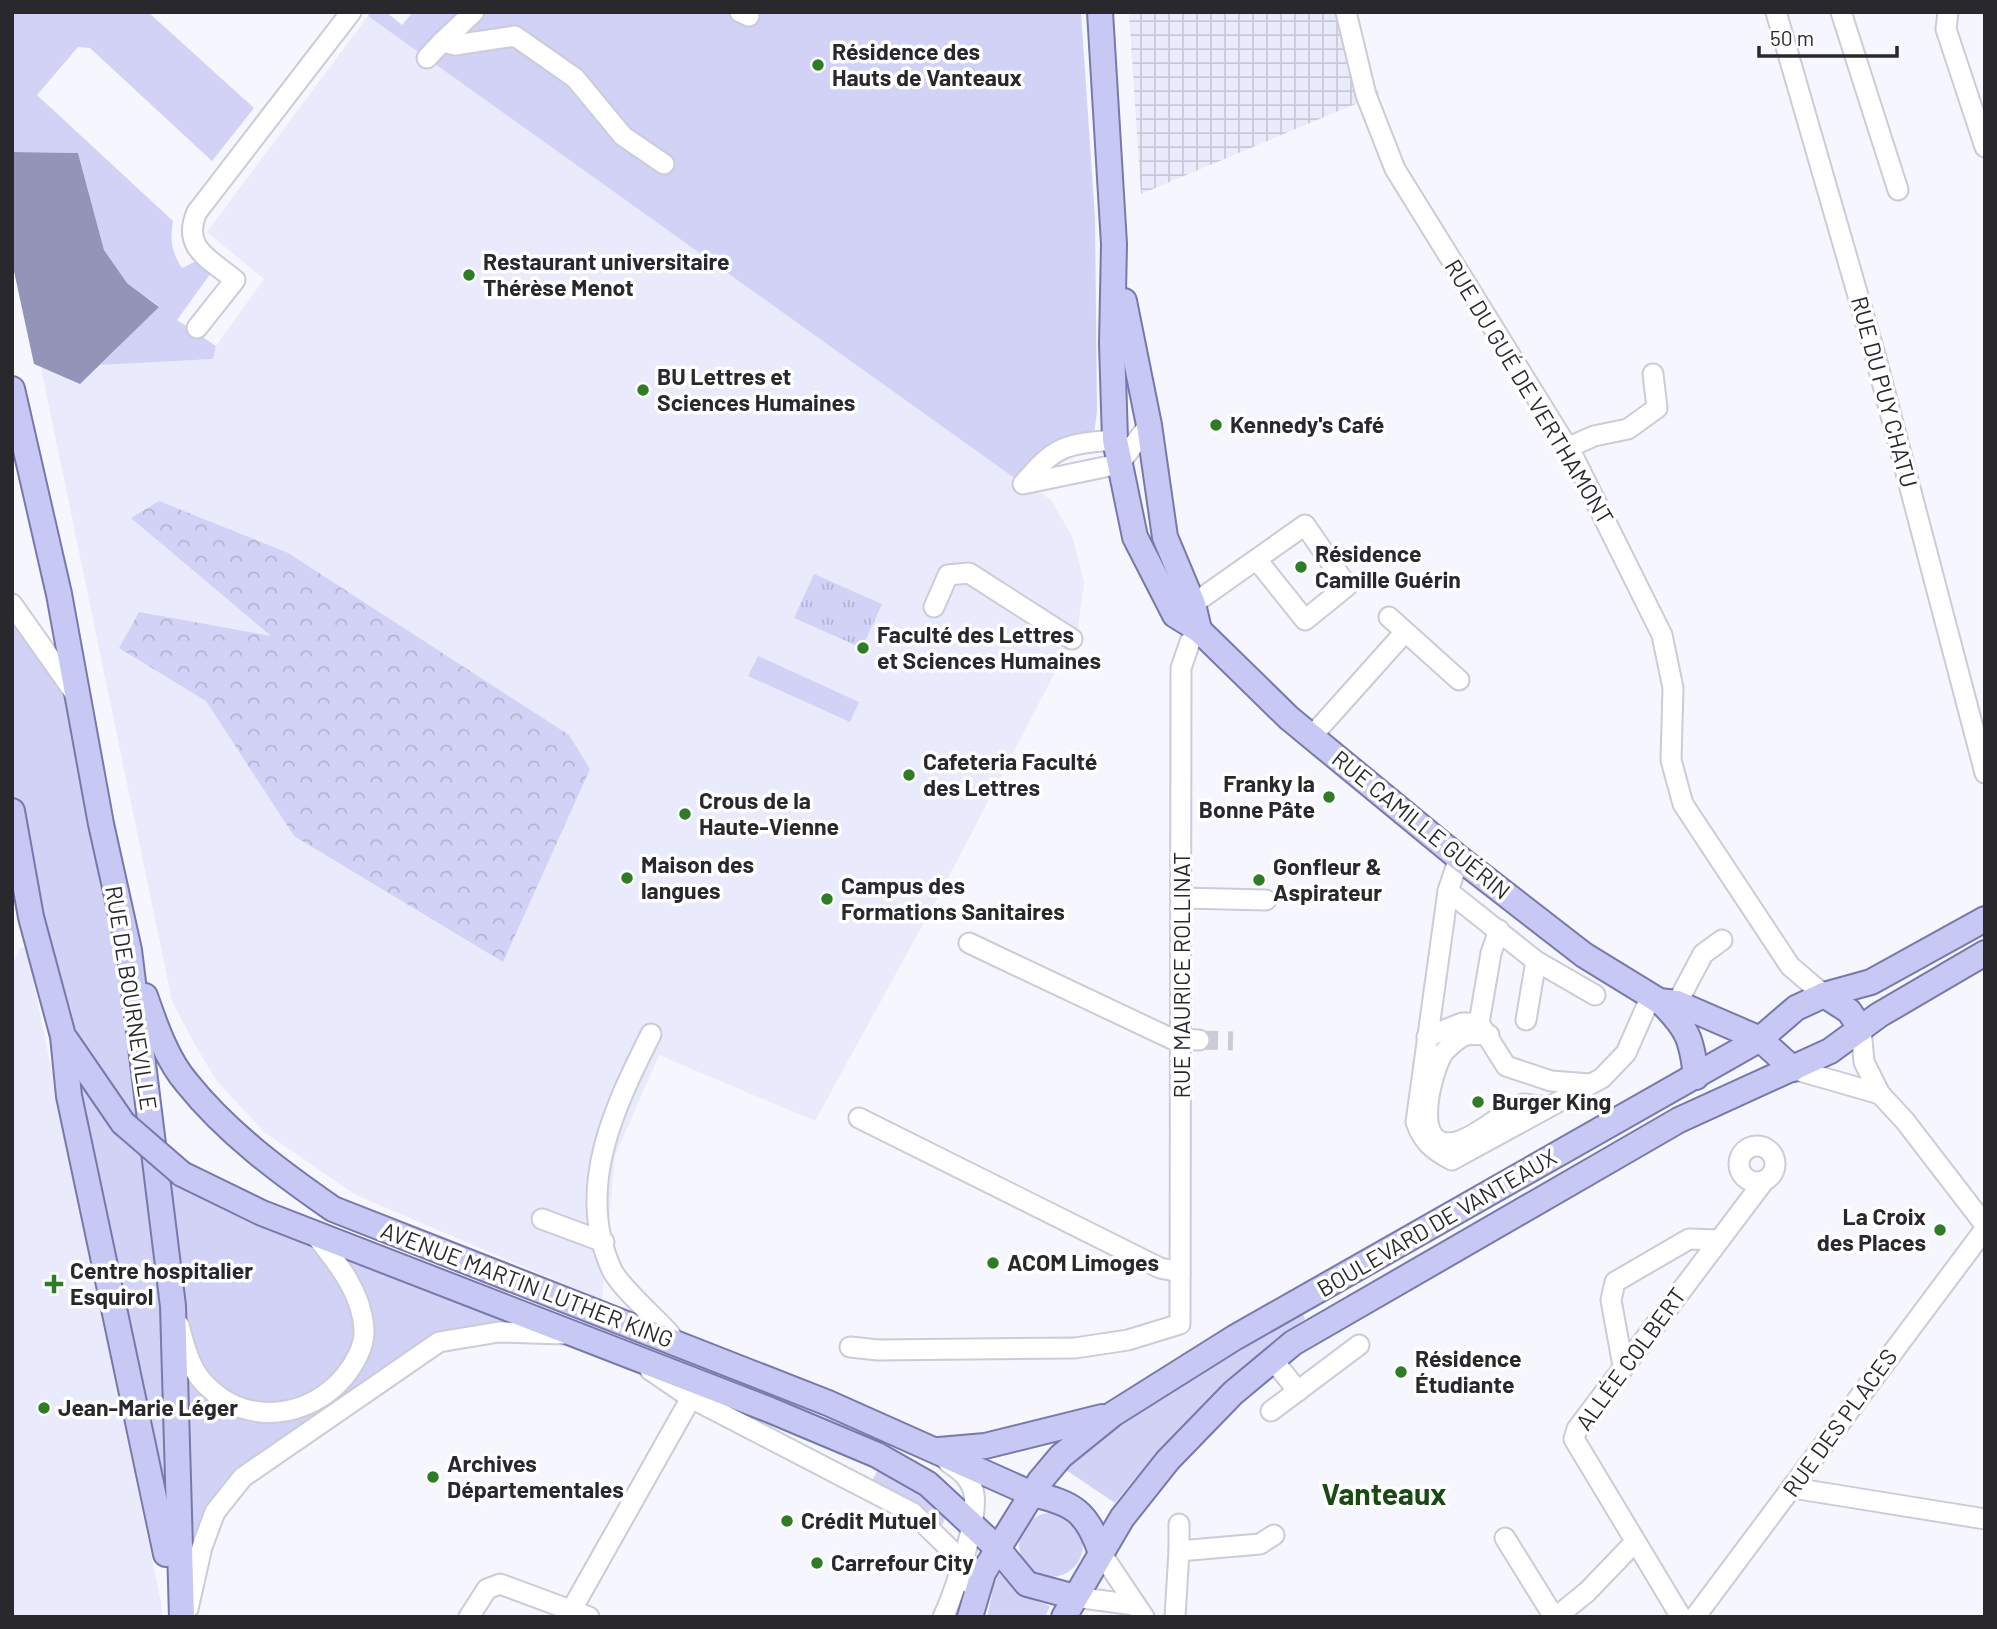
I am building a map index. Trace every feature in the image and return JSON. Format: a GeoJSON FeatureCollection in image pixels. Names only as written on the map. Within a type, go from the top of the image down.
{"type":"FeatureCollection","features":[{"type":"Feature","properties":{"kind":"main road","name":"RUE CAMILLE GUÉRIN"},"geometry":{"type":"LineString","coordinates":[[1100,12],[1114,244],[1112,344],[1121,451],[1135,537],[1175,615],[1199,630],[1253,686],[1312,737],[1459,858],[1584,955],[1662,1000],[1759,1039],[1786,1063]]}},
{"type":"Feature","properties":{"kind":"main road","name":"RUE CAMILLE GUÉRIN"},"geometry":{"type":"LineString","coordinates":[[1114,244],[1149,425],[1163,529],[1193,604],[1199,630]]}},
{"type":"Feature","properties":{"kind":"main road","name":"RUE DE BOURNEVILLE"},"geometry":{"type":"LineString","coordinates":[[12,389],[58,594],[76,695],[129,950],[173,1306],[182,1617]]}},
{"type":"Feature","properties":{"kind":"main road"},"geometry":{"type":"LineString","coordinates":[[1121,451],[1134,455],[1146,479],[1154,519],[1163,529]]}},
{"type":"Feature","properties":{"kind":"main road"},"geometry":{"type":"LineString","coordinates":[[12,811],[31,917],[63,1037],[69,1096],[182,1617]]}},
{"type":"Feature","properties":{"kind":"main road","name":"BOULEVARD DE VANTEAUX"},"geometry":{"type":"LineString","coordinates":[[970,1617],[975,1590],[1032,1494],[1060,1455],[1113,1414],[1234,1338],[1759,1039],[1796,1008],[1824,995],[1871,982],[1985,919]]}},
{"type":"Feature","properties":{"kind":"main road","name":"AVENUE MARTIN LUTHER KING"},"geometry":{"type":"LineString","coordinates":[[129,950],[155,1024],[185,1082],[277,1170],[333,1209],[828,1403],[1032,1494]]}},
{"type":"Feature","properties":{"kind":"main road","name":"BOULEVARD DE VANTEAUX"},"geometry":{"type":"LineString","coordinates":[[1070,1607],[1122,1518],[1168,1460],[1233,1394],[1293,1343],[1679,1121],[1786,1063],[1830,1051],[1855,1020],[1910,996],[1985,953]]}},
{"type":"Feature","properties":{"kind":"main road","name":"RUE DU GUÉ DE VERTHAMONT"},"geometry":{"type":"LineString","coordinates":[[1824,995],[1855,1020]]}},
{"type":"Feature","properties":{"kind":"main road","name":"RUE CAMILLE GUÉRIN"},"geometry":{"type":"LineString","coordinates":[[1662,1000],[1684,1024],[1691,1040],[1696,1076]]}},
{"type":"Feature","properties":{"kind":"main road","name":"AVENUE MARTIN LUTHER KING"},"geometry":{"type":"LineString","coordinates":[[63,1037],[123,1123],[182,1174],[262,1213],[570,1335],[770,1410],[892,1463],[928,1484],[998,1549]]}},
{"type":"Feature","properties":{"kind":"main road"},"geometry":{"type":"LineString","coordinates":[[933,1450],[985,1446],[1113,1414]]}},
{"type":"Feature","properties":{"kind":"main road"},"geometry":{"type":"LineString","coordinates":[[1032,1494],[1056,1499],[1078,1510],[1092,1526],[1101,1553]]}},
{"type":"Feature","properties":{"kind":"main road"},"geometry":{"type":"LineString","coordinates":[[998,1549],[1027,1584],[1070,1607]]}},
{"type":"Feature","properties":{"kind":"street"},"geometry":{"type":"LineString","coordinates":[[427,58],[474,12]]}},
{"type":"Feature","properties":{"kind":"street","name":"RUE DU GUÉ DE VERTHAMONT"},"geometry":{"type":"LineString","coordinates":[[1346,12],[1366,94],[1395,169],[1567,448],[1662,635],[1673,688],[1671,760],[1683,804],[1790,966],[1824,995]]}},
{"type":"Feature","properties":{"kind":"street","name":"RUE DU PUY CHATU"},"geometry":{"type":"LineString","coordinates":[[1776,12],[1874,351],[1985,773]]}},
{"type":"Feature","properties":{"kind":"street"},"geometry":{"type":"LineString","coordinates":[[1841,12],[1898,190]]}},
{"type":"Feature","properties":{"kind":"street"},"geometry":{"type":"LineString","coordinates":[[1948,12],[1946,29],[1985,147]]}},
{"type":"Feature","properties":{"kind":"street"},"geometry":{"type":"LineString","coordinates":[[197,328],[235,280],[194,247],[190,228],[197,212],[361,14]]}},
{"type":"Feature","properties":{"kind":"street"},"geometry":{"type":"LineString","coordinates":[[442,42],[455,45],[515,36],[575,78],[624,136],[664,164]]}},
{"type":"Feature","properties":{"kind":"street"},"geometry":{"type":"LineString","coordinates":[[1567,448],[1594,436],[1628,429],[1657,408],[1653,374]]}},
{"type":"Feature","properties":{"kind":"street"},"geometry":{"type":"LineString","coordinates":[[1121,451],[1149,425]]}},
{"type":"Feature","properties":{"kind":"street"},"geometry":{"type":"LineString","coordinates":[[1193,604],[1306,525],[1347,586],[1305,620],[1256,560]]}},
{"type":"Feature","properties":{"kind":"street"},"geometry":{"type":"LineString","coordinates":[[934,607],[948,575],[969,573],[1072,639]]}},
{"type":"Feature","properties":{"kind":"street"},"geometry":{"type":"LineString","coordinates":[[12,604],[76,695]]}},
{"type":"Feature","properties":{"kind":"street"},"geometry":{"type":"LineString","coordinates":[[1389,617],[1459,680]]}},
{"type":"Feature","properties":{"kind":"street","name":"RUE MAURICE ROLLINAT"},"geometry":{"type":"LineString","coordinates":[[850,1347],[877,1350],[1075,1348],[1128,1340],[1180,1324],[1190,1039],[1182,898],[1181,668],[1199,630]]}},
{"type":"Feature","properties":{"kind":"street"},"geometry":{"type":"LineString","coordinates":[[1312,737],[1405,632]]}},
{"type":"Feature","properties":{"kind":"street"},"geometry":{"type":"LineString","coordinates":[[1459,858],[1448,891],[1416,1122],[1422,1139],[1434,1150],[1452,1160],[1602,1078],[1626,1053],[1662,1000],[1703,954],[1722,940]]}},
{"type":"Feature","properties":{"kind":"street"},"geometry":{"type":"LineString","coordinates":[[1448,891],[1536,961],[1595,995]]}},
{"type":"Feature","properties":{"kind":"street"},"geometry":{"type":"LineString","coordinates":[[1182,898],[1266,900]]}},
{"type":"Feature","properties":{"kind":"street"},"geometry":{"type":"LineString","coordinates":[[1499,930],[1491,953],[1484,1029],[1506,1066],[1551,1081],[1591,1084]]}},
{"type":"Feature","properties":{"kind":"street"},"geometry":{"type":"LineString","coordinates":[[969,943],[1172,1039],[1190,1039]]}},
{"type":"Feature","properties":{"kind":"street"},"geometry":{"type":"LineString","coordinates":[[1526,1020],[1536,961]]}},
{"type":"Feature","properties":{"kind":"street"},"geometry":{"type":"LineString","coordinates":[[1855,1020],[1864,1062],[1880,1094],[1905,1121],[1985,1227]]}},
{"type":"Feature","properties":{"kind":"street"},"geometry":{"type":"LineString","coordinates":[[1427,1037],[1462,1023],[1484,1029]]}},
{"type":"Feature","properties":{"kind":"street"},"geometry":{"type":"LineString","coordinates":[[1484,1029],[1463,1036],[1442,1054],[1426,1110],[1426,1121],[1434,1137],[1455,1143],[1523,1104],[1548,1107]]}},
{"type":"Feature","properties":{"kind":"street"},"geometry":{"type":"LineString","coordinates":[[651,1034],[614,1109],[598,1166],[598,1222],[612,1272],[670,1334],[675,1343]]}},
{"type":"Feature","properties":{"kind":"street"},"geometry":{"type":"LineString","coordinates":[[1786,1063],[1880,1094]]}},
{"type":"Feature","properties":{"kind":"street"},"geometry":{"type":"LineString","coordinates":[[1548,1107],[1551,1081]]}},
{"type":"Feature","properties":{"kind":"street"},"geometry":{"type":"LineString","coordinates":[[859,1118],[1160,1268],[1180,1272]]}},
{"type":"Feature","properties":{"kind":"street","name":"ALLÉE COLBERT"},"geometry":{"type":"LineString","coordinates":[[1681,1617],[1574,1439],[1577,1429],[1623,1366],[1764,1181]]}},
{"type":"Feature","properties":{"kind":"street"},"geometry":{"type":"LineString","coordinates":[[541,1219],[604,1242]]}},
{"type":"Feature","properties":{"kind":"street","name":"RUE DES PLACES"},"geometry":{"type":"LineString","coordinates":[[1695,1617],[1985,1227]]}},
{"type":"Feature","properties":{"kind":"street"},"geometry":{"type":"LineString","coordinates":[[173,1306],[190,1363],[207,1387],[232,1404],[256,1413],[284,1413],[317,1402],[335,1387],[355,1364],[364,1331],[358,1299],[340,1266],[312,1231]]}},
{"type":"Feature","properties":{"kind":"street"},"geometry":{"type":"LineString","coordinates":[[1623,1366],[1611,1300],[1615,1282],[1689,1239],[1719,1240]]}},
{"type":"Feature","properties":{"kind":"street"},"geometry":{"type":"LineString","coordinates":[[182,1617],[215,1512],[243,1477],[439,1342],[499,1332],[570,1335]]}},
{"type":"Feature","properties":{"kind":"street"},"geometry":{"type":"LineString","coordinates":[[1271,1411],[1359,1345]]}},
{"type":"Feature","properties":{"kind":"street"},"geometry":{"type":"LineString","coordinates":[[635,1360],[691,1398],[913,1513],[939,1535],[961,1563],[975,1590]]}},
{"type":"Feature","properties":{"kind":"street"},"geometry":{"type":"LineString","coordinates":[[1273,1360],[1298,1391]]}},
{"type":"Feature","properties":{"kind":"street"},"geometry":{"type":"LineString","coordinates":[[691,1398],[770,1410]]}},
{"type":"Feature","properties":{"kind":"street"},"geometry":{"type":"LineString","coordinates":[[469,1617],[488,1589],[500,1584],[581,1613],[691,1398]]}},
{"type":"Feature","properties":{"kind":"street"},"geometry":{"type":"LineString","coordinates":[[933,1450],[967,1476],[975,1492],[972,1526],[943,1617]]}},
{"type":"Feature","properties":{"kind":"street"},"geometry":{"type":"LineString","coordinates":[[1793,1488],[1985,1519]]}},
{"type":"Feature","properties":{"kind":"street"},"geometry":{"type":"LineString","coordinates":[[1175,1617],[1179,1524]]}},
{"type":"Feature","properties":{"kind":"street"},"geometry":{"type":"LineString","coordinates":[[1179,1551],[1260,1544],[1273,1535]]}},
{"type":"Feature","properties":{"kind":"street"},"geometry":{"type":"LineString","coordinates":[[1504,1538],[1555,1617],[1587,1592],[1635,1542]]}},
{"type":"Feature","properties":{"kind":"street"},"geometry":{"type":"LineString","coordinates":[[1101,1553],[1140,1611]]}},
{"type":"Feature","properties":{"kind":"street"},"geometry":{"type":"LineString","coordinates":[[1070,1607],[1140,1611]]}},
{"type":"Feature","properties":{"kind":"shaded area"},"geometry":{"type":"Polygon","coordinates":[[[1129,12],[1338,12],[1379,94],[1141,194],[1129,12]]]}},
{"type":"Feature","properties":{"kind":"shaded area"},"geometry":{"type":"Polygon","coordinates":[[[368,16],[1051,500],[1072,536],[1084,582],[1078,628],[944,886],[815,1121],[659,1055],[615,1156],[602,1300],[356,1195],[264,1132],[217,1081],[195,1045],[172,1001],[41,368],[213,359],[216,346],[264,279],[207,232],[368,16]]]}},
{"type":"Feature","properties":{"kind":"shaded area"},"geometry":{"type":"Polygon","coordinates":[[[12,152],[78,153],[104,250],[127,283],[159,307],[80,384],[34,364],[12,262],[12,152]]]}},
{"type":"Feature","properties":{"kind":"shaded area","name":"Centre hospitalier Esquirol"},"geometry":{"type":"Polygon","coordinates":[[[26,946],[162,1617],[12,1617],[12,965],[20,949],[26,946]]]}},
{"type":"Feature","properties":{"kind":"green space"},"geometry":{"type":"Polygon","coordinates":[[[12,12],[148,12],[254,108],[212,161],[90,48],[78,47],[37,95],[173,221],[172,245],[182,268],[196,261],[211,273],[177,320],[216,346],[213,359],[100,365],[159,306],[127,283],[104,250],[78,153],[12,152],[12,12]]]}},
{"type":"Feature","properties":{"kind":"green space"},"geometry":{"type":"Polygon","coordinates":[[[370,12],[386,12],[402,25],[413,12],[1081,12],[1095,218],[1097,412],[1093,442],[1077,443],[1023,484],[368,16],[370,12]]]}},
{"type":"Feature","properties":{"kind":"green space"},"geometry":{"type":"Polygon","coordinates":[[[159,501],[288,553],[569,735],[590,769],[503,962],[294,836],[206,701],[119,648],[139,612],[271,636],[131,518],[159,501]]]}},
{"type":"Feature","properties":{"kind":"green space"},"geometry":{"type":"Polygon","coordinates":[[[814,574],[882,604],[862,648],[794,618],[814,574]]]}},
{"type":"Feature","properties":{"kind":"green space"},"geometry":{"type":"Polygon","coordinates":[[[12,604],[76,695],[149,1149],[182,1174],[570,1335],[439,1342],[243,1477],[215,1512],[186,1617],[12,811],[12,604]]]}},
{"type":"Feature","properties":{"kind":"green space"},"geometry":{"type":"Polygon","coordinates":[[[758,656],[859,702],[850,722],[748,676],[758,656]]]}},
{"type":"Feature","properties":{"kind":"green space"},"geometry":{"type":"Polygon","coordinates":[[[1303,1314],[1305,1319],[1253,1361],[1181,1428],[1115,1503],[1066,1470],[1134,1412],[1303,1314]]]}},
{"type":"Feature","properties":{"kind":"green space"},"geometry":{"type":"Polygon","coordinates":[[[878,1470],[912,1489],[947,1515],[942,1525],[870,1484],[878,1470]]]}},
{"type":"Feature","properties":{"kind":"green space"},"geometry":{"type":"Polygon","coordinates":[[[1045,1513],[1057,1513],[1074,1522],[1081,1533],[1081,1557],[1074,1568],[1057,1577],[1045,1577],[1033,1572],[1024,1563],[1019,1551],[1019,1539],[1024,1527],[1033,1518],[1045,1513]]]}},
{"type":"Feature","properties":{"kind":"green space"},"geometry":{"type":"Polygon","coordinates":[[[996,1570],[1020,1595],[1050,1606],[1045,1617],[987,1617],[992,1594],[989,1586],[996,1570]]]}},
{"type":"Feature","properties":{"kind":"tunnel"},"geometry":{"type":"LineString","coordinates":[[1199,1040],[1233,1041]]}},
{"type":"Feature","properties":{"kind":"place","name":"Résidence des Hauts de Vanteaux"},"geometry":{"type":"Point","coordinates":[818,65]}},
{"type":"Feature","properties":{"kind":"place","name":"Restaurant universitaire Thérèse Menot"},"geometry":{"type":"Point","coordinates":[469,275]}},
{"type":"Feature","properties":{"kind":"place","name":"BU Lettres et Sciences Humaines"},"geometry":{"type":"Point","coordinates":[643,390]}},
{"type":"Feature","properties":{"kind":"place","name":"Kennedy's Café"},"geometry":{"type":"Point","coordinates":[1216,425]}},
{"type":"Feature","properties":{"kind":"place","name":"Résidence Camille Guérin"},"geometry":{"type":"Point","coordinates":[1301,567]}},
{"type":"Feature","properties":{"kind":"place","name":"Faculté des Lettres et Sciences Humaines"},"geometry":{"type":"Point","coordinates":[863,648]}},
{"type":"Feature","properties":{"kind":"place","name":"Cafeteria Faculté des Lettres"},"geometry":{"type":"Point","coordinates":[909,775]}},
{"type":"Feature","properties":{"kind":"place","name":"Franky la Bonne Pâte"},"geometry":{"type":"Point","coordinates":[1329,797]}},
{"type":"Feature","properties":{"kind":"place","name":"Crous de la Haute-Vienne"},"geometry":{"type":"Point","coordinates":[685,814]}},
{"type":"Feature","properties":{"kind":"place","name":"Maison des langues"},"geometry":{"type":"Point","coordinates":[627,878]}},
{"type":"Feature","properties":{"kind":"place","name":"Gonfleur & Aspirateur"},"geometry":{"type":"Point","coordinates":[1259,880]}},
{"type":"Feature","properties":{"kind":"place","name":"Campus des Formations Sanitaires"},"geometry":{"type":"Point","coordinates":[827,899]}},
{"type":"Feature","properties":{"kind":"place","name":"Burger King"},"geometry":{"type":"Point","coordinates":[1478,1102]}},
{"type":"Feature","properties":{"kind":"place","name":"La Croix des Places"},"geometry":{"type":"Point","coordinates":[1940,1230]}},
{"type":"Feature","properties":{"kind":"place","name":"ACOM Limoges"},"geometry":{"type":"Point","coordinates":[993,1263]}},
{"type":"Feature","properties":{"kind":"place","name":"Centre hospitalier Esquirol"},"geometry":{"type":"Point","coordinates":[54,1284]}},
{"type":"Feature","properties":{"kind":"place","name":"Résidence Étudiante"},"geometry":{"type":"Point","coordinates":[1401,1372]}},
{"type":"Feature","properties":{"kind":"place","name":"Jean-Marie Léger"},"geometry":{"type":"Point","coordinates":[44,1408]}},
{"type":"Feature","properties":{"kind":"place","name":"Archives Départementales"},"geometry":{"type":"Point","coordinates":[433,1477]}},
{"type":"Feature","properties":{"kind":"place","name":"Crédit Mutuel"},"geometry":{"type":"Point","coordinates":[787,1521]}},
{"type":"Feature","properties":{"kind":"place","name":"Carrefour City"},"geometry":{"type":"Point","coordinates":[817,1563]}},
{"type":"Feature","properties":{"kind":"district","name":"Vanteaux"},"geometry":{"type":"Point","coordinates":[1384,1495]}}]}
